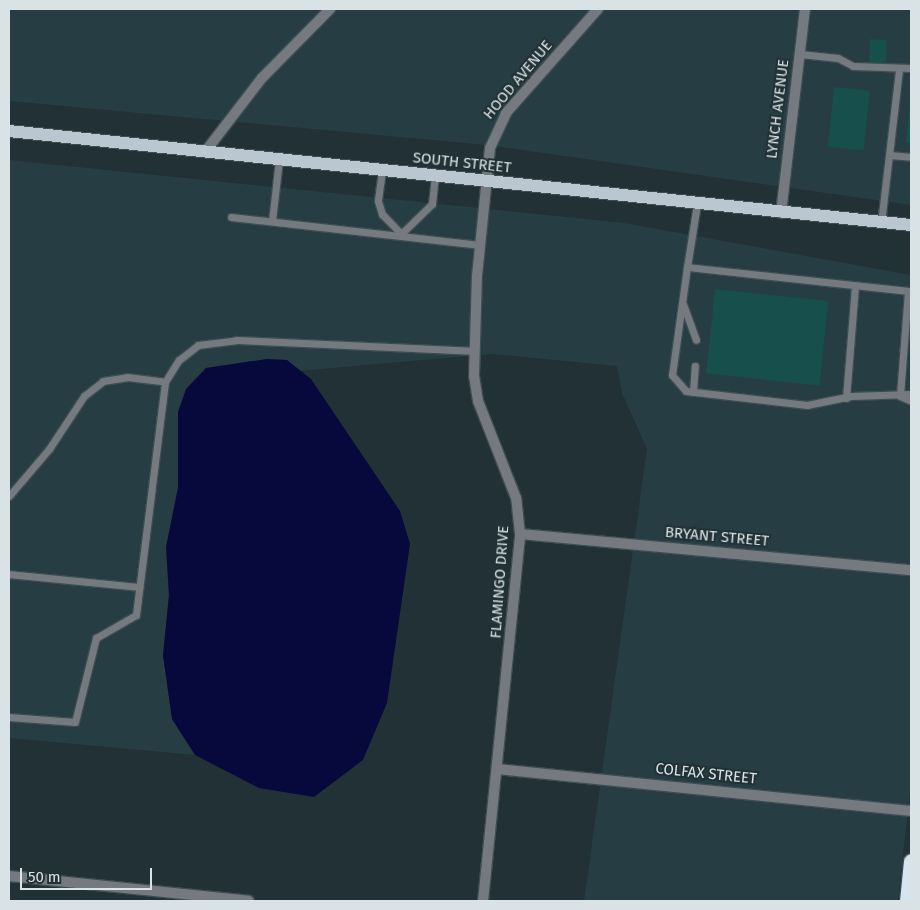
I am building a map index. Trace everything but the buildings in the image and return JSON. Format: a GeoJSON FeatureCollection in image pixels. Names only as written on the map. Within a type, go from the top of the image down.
{"type":"FeatureCollection","features":[{"type":"Feature","properties":{"kind":"highway"},"geometry":{"type":"LineString","coordinates":[[907,901],[911,861]]}},
{"type":"Feature","properties":{"kind":"main road","name":"SOUTH STREET"},"geometry":{"type":"LineString","coordinates":[[9,132],[911,226]]}},
{"type":"Feature","properties":{"kind":"street"},"geometry":{"type":"LineString","coordinates":[[205,152],[262,78],[330,9]]}},
{"type":"Feature","properties":{"kind":"street","name":"HOOD AVENUE"},"geometry":{"type":"LineString","coordinates":[[488,182],[495,130],[598,9]]}},
{"type":"Feature","properties":{"kind":"street","name":"LYNCH AVENUE"},"geometry":{"type":"LineString","coordinates":[[781,213],[805,9]]}},
{"type":"Feature","properties":{"kind":"street","name":"FLAMINGO DRIVE"},"geometry":{"type":"LineString","coordinates":[[483,901],[520,534],[516,498],[478,401],[474,351],[480,245],[488,182]]}},
{"type":"Feature","properties":{"kind":"street","name":"BRYANT STREET"},"geometry":{"type":"LineString","coordinates":[[520,534],[911,570]]}},
{"type":"Feature","properties":{"kind":"street","name":"COLFAX STREET"},"geometry":{"type":"LineString","coordinates":[[496,769],[911,811]]}},
{"type":"Feature","properties":{"kind":"street"},"geometry":{"type":"LineString","coordinates":[[9,876],[249,901]]}},
{"type":"Feature","properties":{"kind":"lane"},"geometry":{"type":"LineString","coordinates":[[800,54],[838,58],[853,66],[911,68]]}},
{"type":"Feature","properties":{"kind":"lane"},"geometry":{"type":"LineString","coordinates":[[881,223],[899,68]]}},
{"type":"Feature","properties":{"kind":"lane"},"geometry":{"type":"LineString","coordinates":[[890,155],[911,157]]}},
{"type":"Feature","properties":{"kind":"lane"},"geometry":{"type":"LineString","coordinates":[[272,221],[279,160]]}},
{"type":"Feature","properties":{"kind":"lane"},"geometry":{"type":"LineString","coordinates":[[382,171],[380,207],[401,234]]}},
{"type":"Feature","properties":{"kind":"lane"},"geometry":{"type":"LineString","coordinates":[[401,234],[432,204],[436,176]]}},
{"type":"Feature","properties":{"kind":"lane"},"geometry":{"type":"LineString","coordinates":[[697,204],[672,376],[686,391],[807,405],[846,398],[911,394]]}},
{"type":"Feature","properties":{"kind":"lane"},"geometry":{"type":"LineString","coordinates":[[231,217],[401,234],[480,245]]}},
{"type":"Feature","properties":{"kind":"lane"},"geometry":{"type":"LineString","coordinates":[[688,267],[855,287],[908,291],[900,396]]}},
{"type":"Feature","properties":{"kind":"lane"},"geometry":{"type":"LineString","coordinates":[[846,398],[855,287]]}},
{"type":"Feature","properties":{"kind":"lane"},"geometry":{"type":"LineString","coordinates":[[682,301],[696,340]]}},
{"type":"Feature","properties":{"kind":"lane"},"geometry":{"type":"LineString","coordinates":[[9,717],[75,722],[96,638],[136,616],[165,382],[180,360],[198,344],[236,340],[474,351]]}},
{"type":"Feature","properties":{"kind":"lane"},"geometry":{"type":"LineString","coordinates":[[693,392],[695,366]]}},
{"type":"Feature","properties":{"kind":"lane"},"geometry":{"type":"LineString","coordinates":[[9,496],[49,449],[84,396],[103,381],[127,377],[165,382]]}},
{"type":"Feature","properties":{"kind":"lane"},"geometry":{"type":"LineString","coordinates":[[900,396],[911,401]]}},
{"type":"Feature","properties":{"kind":"lane"},"geometry":{"type":"LineString","coordinates":[[9,574],[139,587]]}},
{"type":"Feature","properties":{"kind":"shaded area"},"geometry":{"type":"Polygon","coordinates":[[[9,9],[911,9],[911,205],[486,145],[9,101],[9,9]]]}},
{"type":"Feature","properties":{"kind":"shaded area"},"geometry":{"type":"Polygon","coordinates":[[[9,160],[624,223],[911,275],[911,782],[898,901],[584,901],[647,449],[622,393],[617,366],[491,354],[298,371],[287,360],[268,359],[206,368],[178,412],[178,488],[166,547],[169,595],[163,655],[172,719],[195,755],[9,738],[9,160]]]}},
{"type":"Feature","properties":{"kind":"shaded area"},"geometry":{"type":"Polygon","coordinates":[[[267,359],[287,360],[311,379],[400,511],[410,544],[387,703],[363,760],[314,797],[259,788],[195,755],[172,719],[163,655],[169,595],[166,547],[178,488],[178,412],[186,389],[206,368],[267,359]]]}}]}
